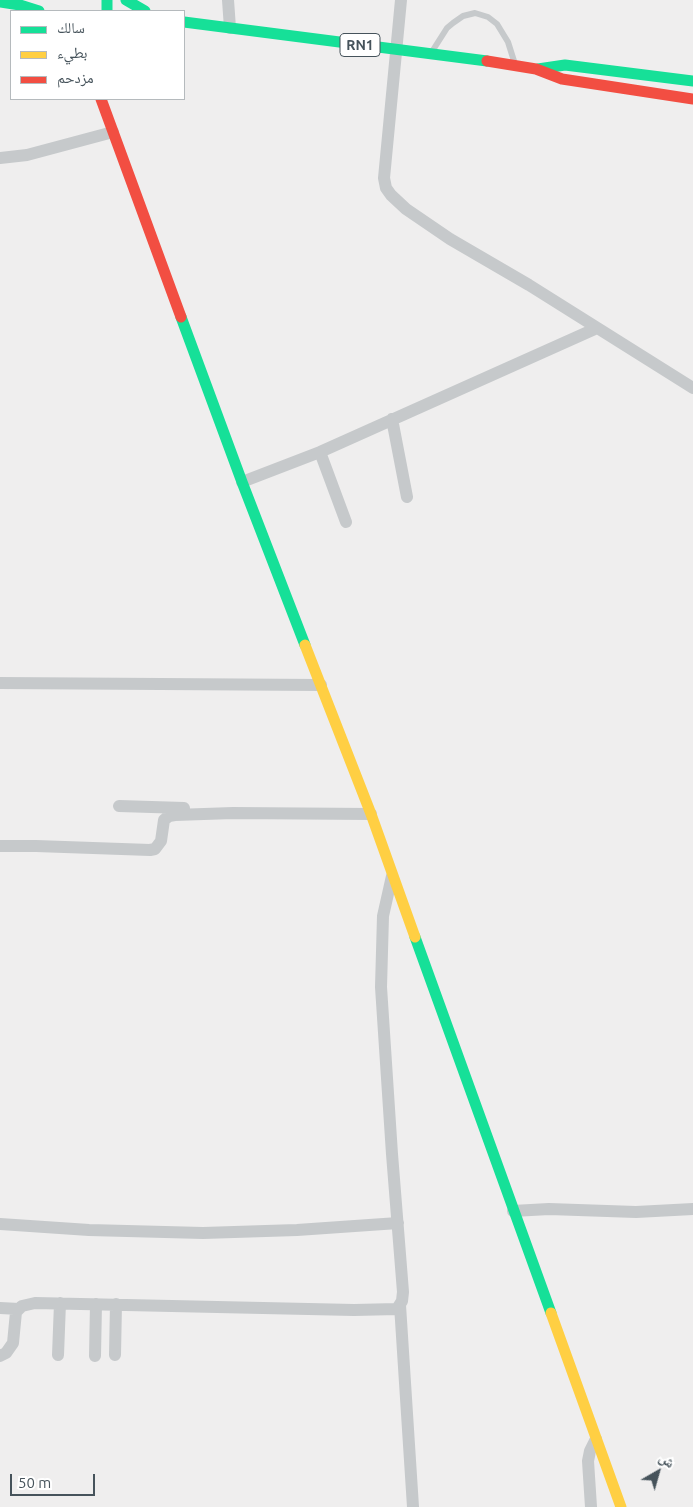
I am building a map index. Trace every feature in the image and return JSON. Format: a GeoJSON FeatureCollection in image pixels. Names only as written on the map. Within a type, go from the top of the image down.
{"type":"FeatureCollection","features":[{"type":"Feature","properties":{"kind":"street"},"geometry":{"type":"LineString","coordinates":[[126,0],[143,10]]}},
{"type":"Feature","properties":{"kind":"street"},"geometry":{"type":"LineString","coordinates":[[228,0],[230,28]]}},
{"type":"Feature","properties":{"kind":"street"},"geometry":{"type":"LineString","coordinates":[[401,0],[384,178],[386,188],[391,195],[406,209],[450,239],[529,285],[693,388]]}},
{"type":"Feature","properties":{"kind":"street"},"geometry":{"type":"LineString","coordinates":[[0,2],[46,10]]}},
{"type":"Feature","properties":{"kind":"street","name":"RN1"},"geometry":{"type":"LineString","coordinates":[[185,22],[515,65],[536,69],[570,80],[693,99]]}},
{"type":"Feature","properties":{"kind":"street","name":"RN1"},"geometry":{"type":"LineString","coordinates":[[536,69],[565,65],[693,81]]}},
{"type":"Feature","properties":{"kind":"street"},"geometry":{"type":"LineString","coordinates":[[101,100],[242,482],[369,811],[621,1507]]}},
{"type":"Feature","properties":{"kind":"street"},"geometry":{"type":"LineString","coordinates":[[0,158],[27,155],[113,132]]}},
{"type":"Feature","properties":{"kind":"street"},"geometry":{"type":"LineString","coordinates":[[242,482],[320,452],[597,328]]}},
{"type":"Feature","properties":{"kind":"street"},"geometry":{"type":"LineString","coordinates":[[392,420],[407,496]]}},
{"type":"Feature","properties":{"kind":"street"},"geometry":{"type":"LineString","coordinates":[[320,452],[346,522]]}},
{"type":"Feature","properties":{"kind":"street"},"geometry":{"type":"LineString","coordinates":[[0,683],[321,685]]}},
{"type":"Feature","properties":{"kind":"street"},"geometry":{"type":"LineString","coordinates":[[119,806],[369,811]]}},
{"type":"Feature","properties":{"kind":"street"},"geometry":{"type":"LineString","coordinates":[[0,846],[150,850],[155,849],[161,841],[164,820],[169,816],[369,811]]}},
{"type":"Feature","properties":{"kind":"street"},"geometry":{"type":"LineString","coordinates":[[0,1356],[6,1353],[12,1342],[15,1317],[19,1309],[25,1304],[116,1304],[371,1311],[392,1310],[400,1305],[404,1292],[381,987],[383,916],[392,876]]}},
{"type":"Feature","properties":{"kind":"street"},"geometry":{"type":"LineString","coordinates":[[513,1211],[549,1209],[636,1212],[693,1209]]}},
{"type":"Feature","properties":{"kind":"street"},"geometry":{"type":"LineString","coordinates":[[0,1224],[89,1230],[203,1233],[297,1230],[398,1223]]}},
{"type":"Feature","properties":{"kind":"street"},"geometry":{"type":"LineString","coordinates":[[58,1355],[60,1303]]}},
{"type":"Feature","properties":{"kind":"street"},"geometry":{"type":"LineString","coordinates":[[95,1356],[96,1304]]}},
{"type":"Feature","properties":{"kind":"street"},"geometry":{"type":"LineString","coordinates":[[115,1355],[116,1304]]}},
{"type":"Feature","properties":{"kind":"street"},"geometry":{"type":"LineString","coordinates":[[400,1305],[413,1507]]}},
{"type":"Feature","properties":{"kind":"street"},"geometry":{"type":"LineString","coordinates":[[0,1308],[19,1309]]}},
{"type":"Feature","properties":{"kind":"street"},"geometry":{"type":"LineString","coordinates":[[591,1507],[588,1461],[590,1451],[596,1439]]}},
{"type":"Feature","properties":{"kind":"lane"},"geometry":{"type":"LineString","coordinates":[[430,54],[447,28],[463,16],[475,14],[488,17],[497,24],[508,42],[515,65]]}},
{"type":"Feature","properties":{"kind":"traffic: fast"},"geometry":{"type":"LineString","coordinates":[[107,0],[107,10]]}},
{"type":"Feature","properties":{"kind":"traffic: fast"},"geometry":{"type":"LineString","coordinates":[[126,0],[143,10]]}},
{"type":"Feature","properties":{"kind":"traffic: fast"},"geometry":{"type":"LineString","coordinates":[[0,2],[36,10]]}},
{"type":"Feature","properties":{"kind":"traffic: fast"},"geometry":{"type":"LineString","coordinates":[[185,22],[487,61]]}},
{"type":"Feature","properties":{"kind":"traffic: fast"},"geometry":{"type":"LineString","coordinates":[[538,69],[565,65],[693,81]]}},
{"type":"Feature","properties":{"kind":"traffic: fast"},"geometry":{"type":"LineString","coordinates":[[181,317],[305,645]]}},
{"type":"Feature","properties":{"kind":"traffic: fast"},"geometry":{"type":"LineString","coordinates":[[415,937],[551,1313]]}},
{"type":"Feature","properties":{"kind":"traffic: slow"},"geometry":{"type":"LineString","coordinates":[[305,645],[371,814],[415,937]]}},
{"type":"Feature","properties":{"kind":"traffic: slow"},"geometry":{"type":"LineString","coordinates":[[551,1313],[621,1507]]}},
{"type":"Feature","properties":{"kind":"traffic: jam"},"geometry":{"type":"LineString","coordinates":[[487,61],[536,69],[562,79],[693,99]]}},
{"type":"Feature","properties":{"kind":"traffic: jam"},"geometry":{"type":"LineString","coordinates":[[101,100],[181,317]]}}]}
